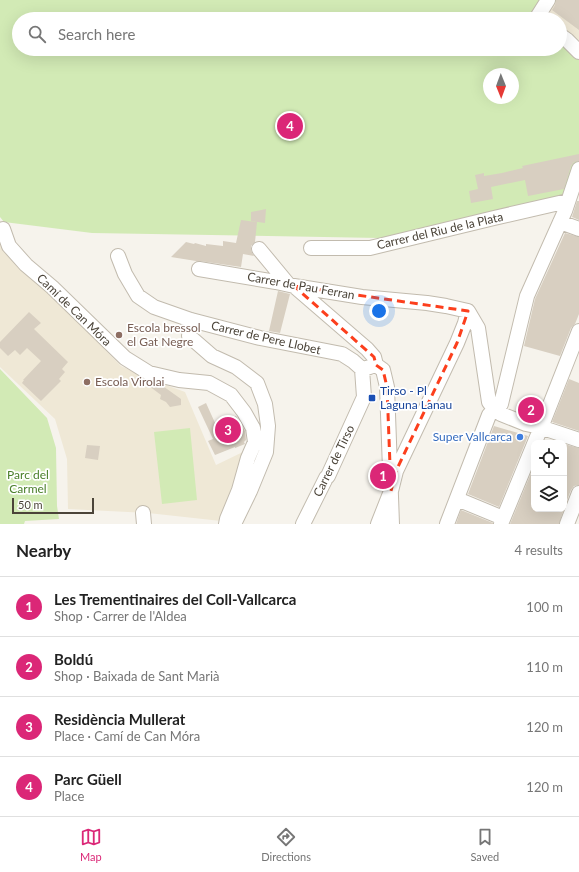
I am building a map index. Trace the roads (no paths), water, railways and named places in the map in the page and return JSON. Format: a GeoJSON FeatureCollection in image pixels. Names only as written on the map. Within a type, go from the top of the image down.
{"type":"FeatureCollection","features":[{"type":"Feature","properties":{"kind":"street"},"geometry":{"type":"LineString","coordinates":[[540,12],[548,0]]}},
{"type":"Feature","properties":{"kind":"street"},"geometry":{"type":"LineString","coordinates":[[567,40],[579,52]]}},
{"type":"Feature","properties":{"kind":"street"},"geometry":{"type":"LineString","coordinates":[[447,524],[489,415],[501,404],[527,296],[560,222],[579,169]]}},
{"type":"Feature","properties":{"kind":"street","name":"Carrer del Riu de la Plata"},"geometry":{"type":"LineString","coordinates":[[311,248],[369,254],[478,222],[568,201]]}},
{"type":"Feature","properties":{"kind":"street"},"geometry":{"type":"LineString","coordinates":[[560,222],[579,229]]}},
{"type":"Feature","properties":{"kind":"street","name":"Camí de Can Móra"},"geometry":{"type":"LineString","coordinates":[[3,229],[9,246],[26,265],[52,286],[125,358],[148,373],[179,380],[209,383],[230,395],[244,412],[253,428],[254,442],[226,524]]}},
{"type":"Feature","properties":{"kind":"street"},"geometry":{"type":"LineString","coordinates":[[259,249],[291,285],[367,348],[374,357],[376,365],[383,370],[387,387],[392,524]]}},
{"type":"Feature","properties":{"kind":"street","name":"Carrer de Pere Llobet"},"geometry":{"type":"LineString","coordinates":[[118,256],[125,274],[138,296],[154,307],[191,320],[260,338],[342,354],[353,361],[362,370]]}},
{"type":"Feature","properties":{"kind":"street","name":"Carrer de Pau Ferran"},"geometry":{"type":"LineString","coordinates":[[199,269],[362,297],[428,303],[468,311]]}},
{"type":"Feature","properties":{"kind":"street"},"geometry":{"type":"LineString","coordinates":[[468,311],[478,328],[489,402],[494,409],[501,414],[520,422],[579,440]]}},
{"type":"Feature","properties":{"kind":"street"},"geometry":{"type":"LineString","coordinates":[[378,524],[391,491],[396,471],[457,343],[468,311]]}},
{"type":"Feature","properties":{"kind":"street"},"geometry":{"type":"LineString","coordinates":[[191,320],[189,336],[212,356],[236,367],[257,383],[265,404],[268,426],[266,452],[261,471],[234,524]]}},
{"type":"Feature","properties":{"kind":"street"},"geometry":{"type":"LineString","coordinates":[[457,499],[502,521],[579,330]]}},
{"type":"Feature","properties":{"kind":"street"},"geometry":{"type":"LineString","coordinates":[[362,370],[376,365]]}},
{"type":"Feature","properties":{"kind":"street","name":"Carrer de Tirso"},"geometry":{"type":"LineString","coordinates":[[303,524],[328,476],[364,397],[362,370]]}},
{"type":"Feature","properties":{"kind":"street"},"geometry":{"type":"LineString","coordinates":[[566,524],[579,493]]}},
{"type":"Feature","properties":{"kind":"place","name":"Parc Güell"},"geometry":{"type":"Point","coordinates":[290,126]}},
{"type":"Feature","properties":{"kind":"place","name":"Escola bressol el Gat Negre"},"geometry":{"type":"Point","coordinates":[119,335]}},
{"type":"Feature","properties":{"kind":"place","name":"Escola Virolai"},"geometry":{"type":"Point","coordinates":[87,382]}},
{"type":"Feature","properties":{"kind":"place","name":"Tirso - Pl Laguna Lanau"},"geometry":{"type":"Point","coordinates":[372,398]}},
{"type":"Feature","properties":{"kind":"place","name":"Boldú"},"geometry":{"type":"Point","coordinates":[531,410]}},
{"type":"Feature","properties":{"kind":"place","name":"Residència Mullerat"},"geometry":{"type":"Point","coordinates":[228,430]}},
{"type":"Feature","properties":{"kind":"place","name":"Super Vallcarca"},"geometry":{"type":"Point","coordinates":[520,437]}},
{"type":"Feature","properties":{"kind":"place","name":"Les Trementinaires del Coll-Vallcarca"},"geometry":{"type":"Point","coordinates":[383,476]}},
{"type":"Feature","properties":{"kind":"park label","name":"Parc del Carmel"},"geometry":{"type":"Point","coordinates":[28,482]}}]}
